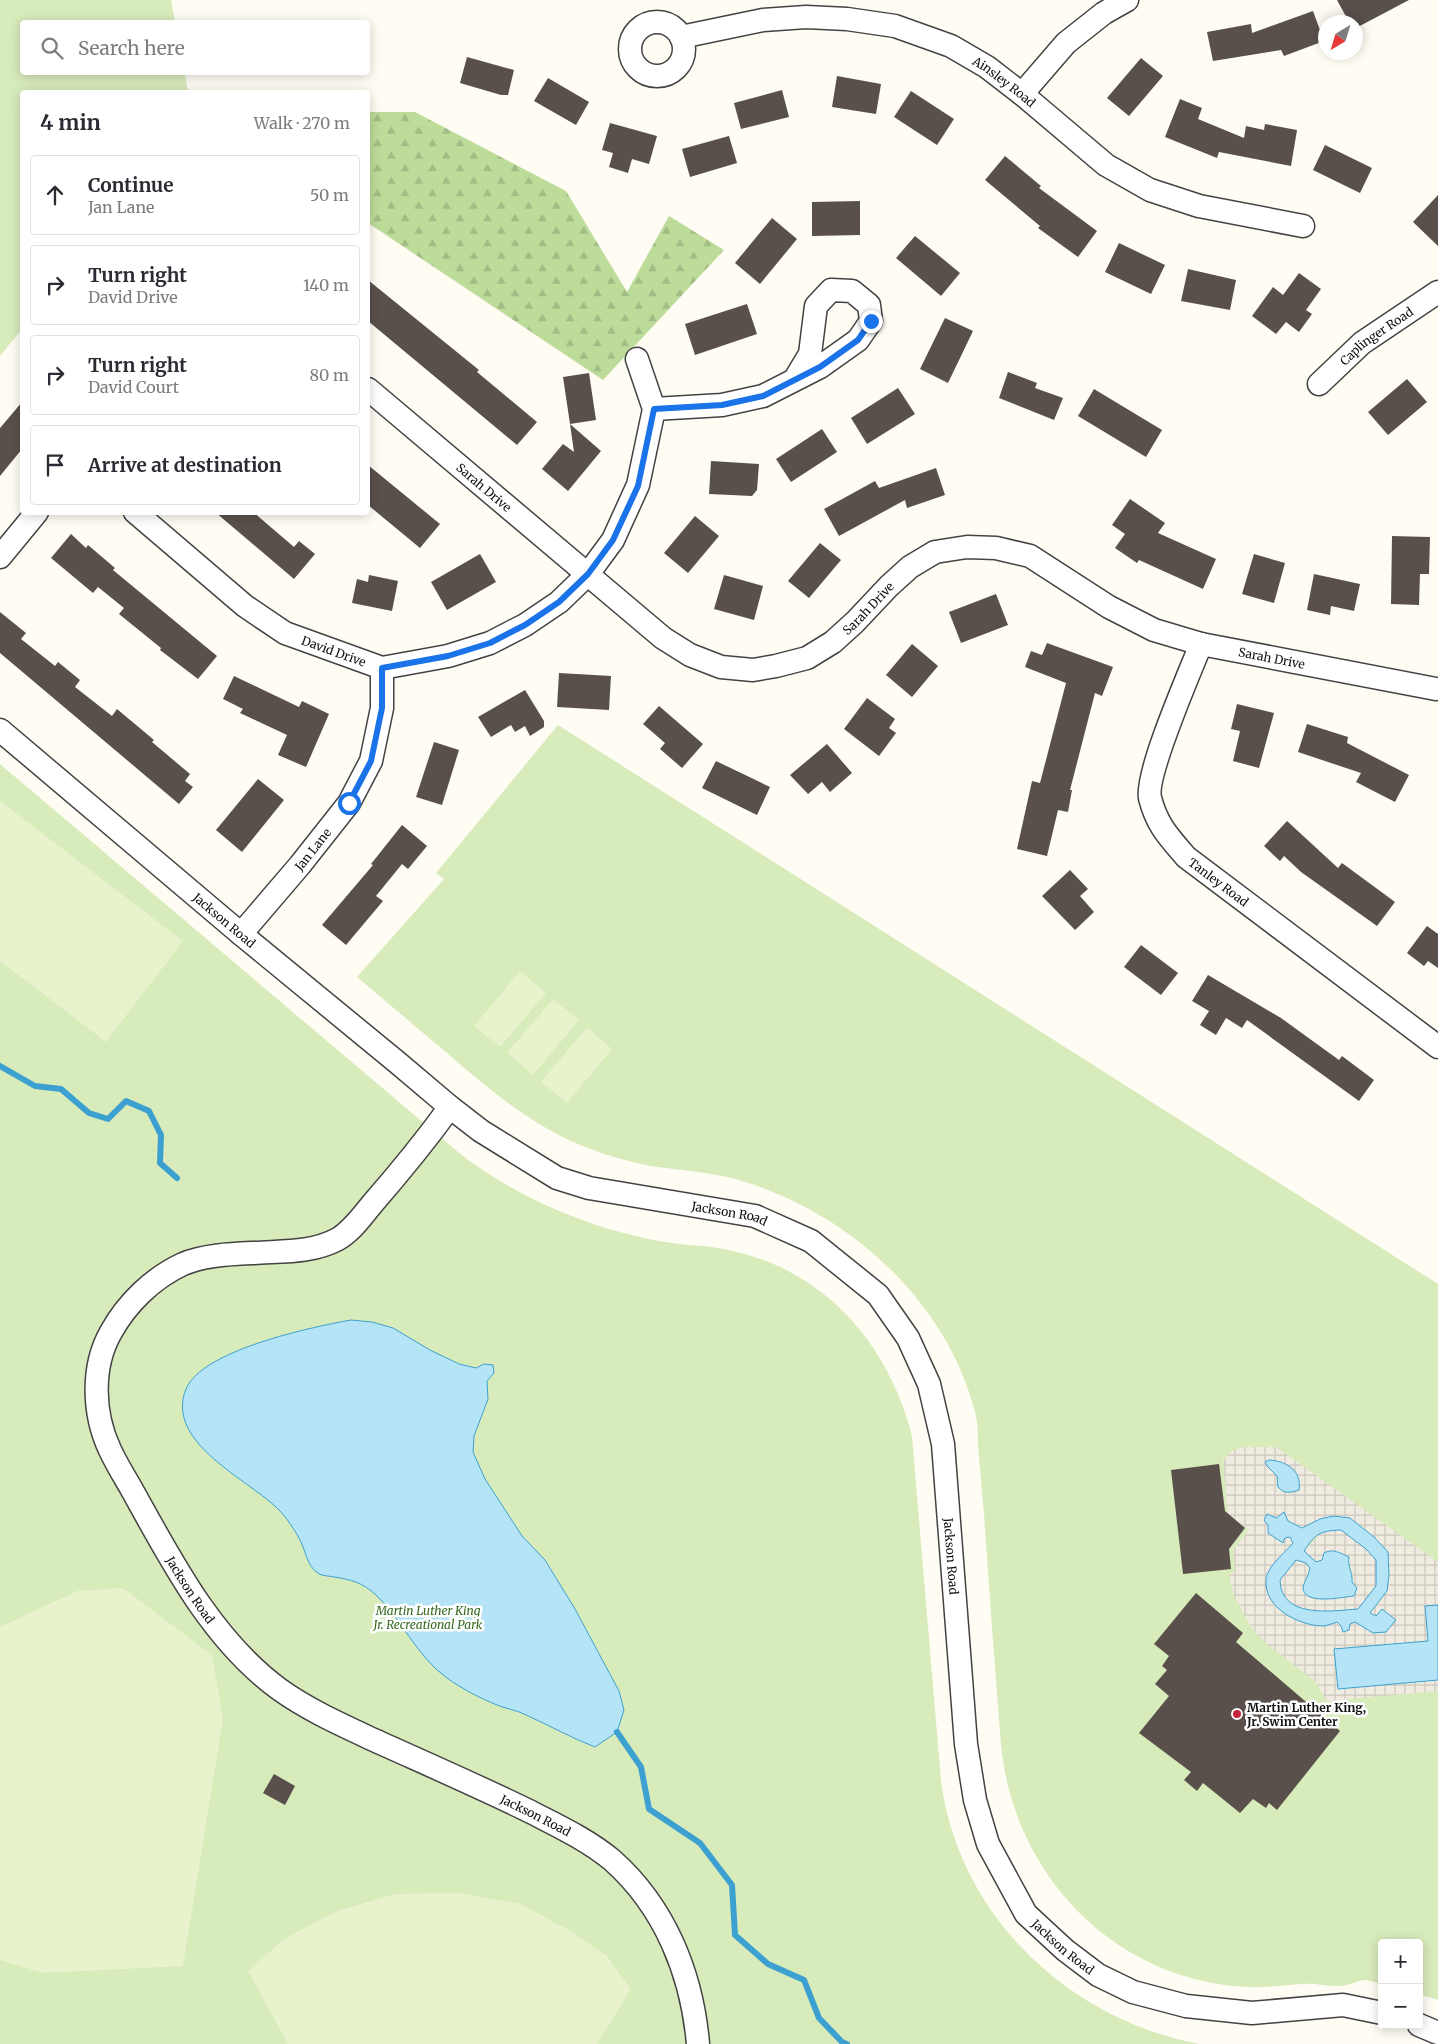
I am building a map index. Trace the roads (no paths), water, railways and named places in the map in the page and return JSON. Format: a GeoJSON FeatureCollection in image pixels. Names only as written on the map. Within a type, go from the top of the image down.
{"type":"FeatureCollection","features":[{"type":"Feature","properties":{"kind":"street"},"geometry":{"type":"LineString","coordinates":[[1022,94],[1066,43],[1104,13],[1127,0]]}},
{"type":"Feature","properties":{"kind":"street","name":"Ainsley Road"},"geometry":{"type":"LineString","coordinates":[[681,37],[764,20],[797,18],[848,19],[895,26],[951,46],[987,67],[1106,165],[1150,190],[1199,206],[1303,226]]}},
{"type":"Feature","properties":{"kind":"street","name":"Caplinger Road"},"geometry":{"type":"LineString","coordinates":[[1319,384],[1362,343],[1438,292]]}},
{"type":"Feature","properties":{"kind":"street"},"geometry":{"type":"LineString","coordinates":[[637,359],[654,409],[722,405],[763,396],[795,379]]}},
{"type":"Feature","properties":{"kind":"street","name":"Sarah Drive"},"geometry":{"type":"LineString","coordinates":[[370,391],[662,638],[690,655],[721,667],[753,670],[807,658],[833,642],[855,622],[888,586],[910,567],[935,552],[967,547],[996,548],[1030,556],[1108,607],[1154,630],[1201,644],[1436,689]]}},
{"type":"Feature","properties":{"kind":"street","name":"David Drive"},"geometry":{"type":"LineString","coordinates":[[138,515],[245,606],[285,633],[382,668],[448,656],[490,643],[525,625],[559,602],[588,574],[613,540],[638,486],[654,409]]}},
{"type":"Feature","properties":{"kind":"street"},"geometry":{"type":"LineString","coordinates":[[0,557],[35,515]]}},
{"type":"Feature","properties":{"kind":"street","name":"Tanley Road"},"geometry":{"type":"LineString","coordinates":[[1201,644],[1154,765],[1150,796],[1161,828],[1186,856],[1438,1046]]}},
{"type":"Feature","properties":{"kind":"street","name":"Jan Lane"},"geometry":{"type":"LineString","coordinates":[[241,934],[300,865],[349,803],[371,761],[382,708],[382,668]]}},
{"type":"Feature","properties":{"kind":"street","name":"Jackson Road"},"geometry":{"type":"LineString","coordinates":[[0,730],[241,934],[481,1131],[557,1178],[589,1188],[755,1216],[811,1241],[878,1295],[908,1338],[929,1384],[942,1444],[966,1744],[975,1800],[988,1844],[1026,1914],[1065,1950],[1098,1975],[1133,1992],[1186,2006],[1252,2013],[1343,2005],[1378,2012]]}},
{"type":"Feature","properties":{"kind":"street","name":"Jackson Road"},"geometry":{"type":"LineString","coordinates":[[450,1107],[424,1143],[342,1237],[320,1247],[288,1252],[216,1256],[186,1263],[159,1279],[135,1299],[110,1334],[99,1365],[96,1390],[99,1417],[108,1448],[193,1594],[222,1635],[252,1667],[282,1691],[327,1718],[570,1832],[611,1859],[645,1894],[669,1934],[684,1971],[694,2007],[698,2044]]}},
{"type":"Feature","properties":{"kind":"street"},"geometry":{"type":"LineString","coordinates":[[1423,2027],[1438,2033]]}},
{"type":"Feature","properties":{"kind":"water"},"geometry":{"type":"Polygon","coordinates":[[[351,1320],[372,1322],[393,1328],[430,1350],[459,1364],[476,1368],[484,1364],[493,1365],[494,1373],[487,1381],[488,1399],[474,1436],[473,1452],[485,1479],[522,1536],[545,1560],[575,1609],[619,1691],[624,1710],[617,1732],[595,1747],[523,1713],[484,1699],[465,1690],[447,1678],[426,1659],[385,1604],[375,1594],[356,1582],[321,1575],[315,1571],[311,1567],[299,1538],[282,1513],[266,1498],[213,1459],[198,1443],[187,1426],[182,1408],[186,1389],[196,1375],[213,1363],[260,1342],[311,1328],[351,1320]]]}},
{"type":"Feature","properties":{"kind":"water"},"geometry":{"type":"Polygon","coordinates":[[[1269,1460],[1282,1462],[1296,1472],[1299,1490],[1287,1492],[1278,1487],[1277,1476],[1265,1462],[1269,1460]]]}},
{"type":"Feature","properties":{"kind":"water"},"geometry":{"type":"Polygon","coordinates":[[[1284,1512],[1288,1521],[1302,1528],[1320,1519],[1333,1516],[1350,1518],[1374,1537],[1388,1552],[1389,1576],[1387,1591],[1370,1613],[1376,1616],[1382,1609],[1396,1620],[1386,1632],[1373,1633],[1355,1622],[1350,1624],[1349,1630],[1343,1632],[1337,1622],[1324,1626],[1313,1625],[1293,1618],[1277,1607],[1267,1590],[1267,1575],[1273,1565],[1293,1543],[1290,1537],[1285,1538],[1283,1543],[1268,1533],[1268,1525],[1264,1520],[1267,1514],[1276,1518],[1284,1512]],[[1341,1530],[1319,1534],[1304,1551],[1316,1562],[1322,1560],[1324,1553],[1330,1551],[1349,1557],[1352,1582],[1357,1588],[1354,1596],[1333,1599],[1309,1597],[1304,1593],[1303,1587],[1310,1568],[1306,1563],[1296,1560],[1280,1580],[1283,1593],[1289,1601],[1298,1607],[1309,1610],[1335,1611],[1358,1609],[1376,1586],[1376,1560],[1366,1549],[1341,1530]]]}},
{"type":"Feature","properties":{"kind":"water"},"geometry":{"type":"Polygon","coordinates":[[[1438,1605],[1438,1680],[1338,1689],[1334,1649],[1428,1641],[1425,1606],[1438,1605]]]}},
{"type":"Feature","properties":{"kind":"waterway"},"geometry":{"type":"LineString","coordinates":[[0,1066],[35,1086],[61,1089],[89,1113],[108,1119],[126,1101],[149,1111],[161,1135],[160,1163],[177,1178]]}},
{"type":"Feature","properties":{"kind":"waterway"},"geometry":{"type":"LineString","coordinates":[[617,1732],[641,1767],[649,1809],[700,1843],[732,1885],[735,1935],[768,1964],[804,1980],[819,2018],[842,2042],[847,2044]]}},
{"type":"Feature","properties":{"kind":"place","name":"Martin Luther King, Jr. Swim Center"},"geometry":{"type":"Point","coordinates":[1237,1714]}},
{"type":"Feature","properties":{"kind":"park label","name":"Martin Luther King Jr. Recreational Park"},"geometry":{"type":"Point","coordinates":[428,1617]}}]}
